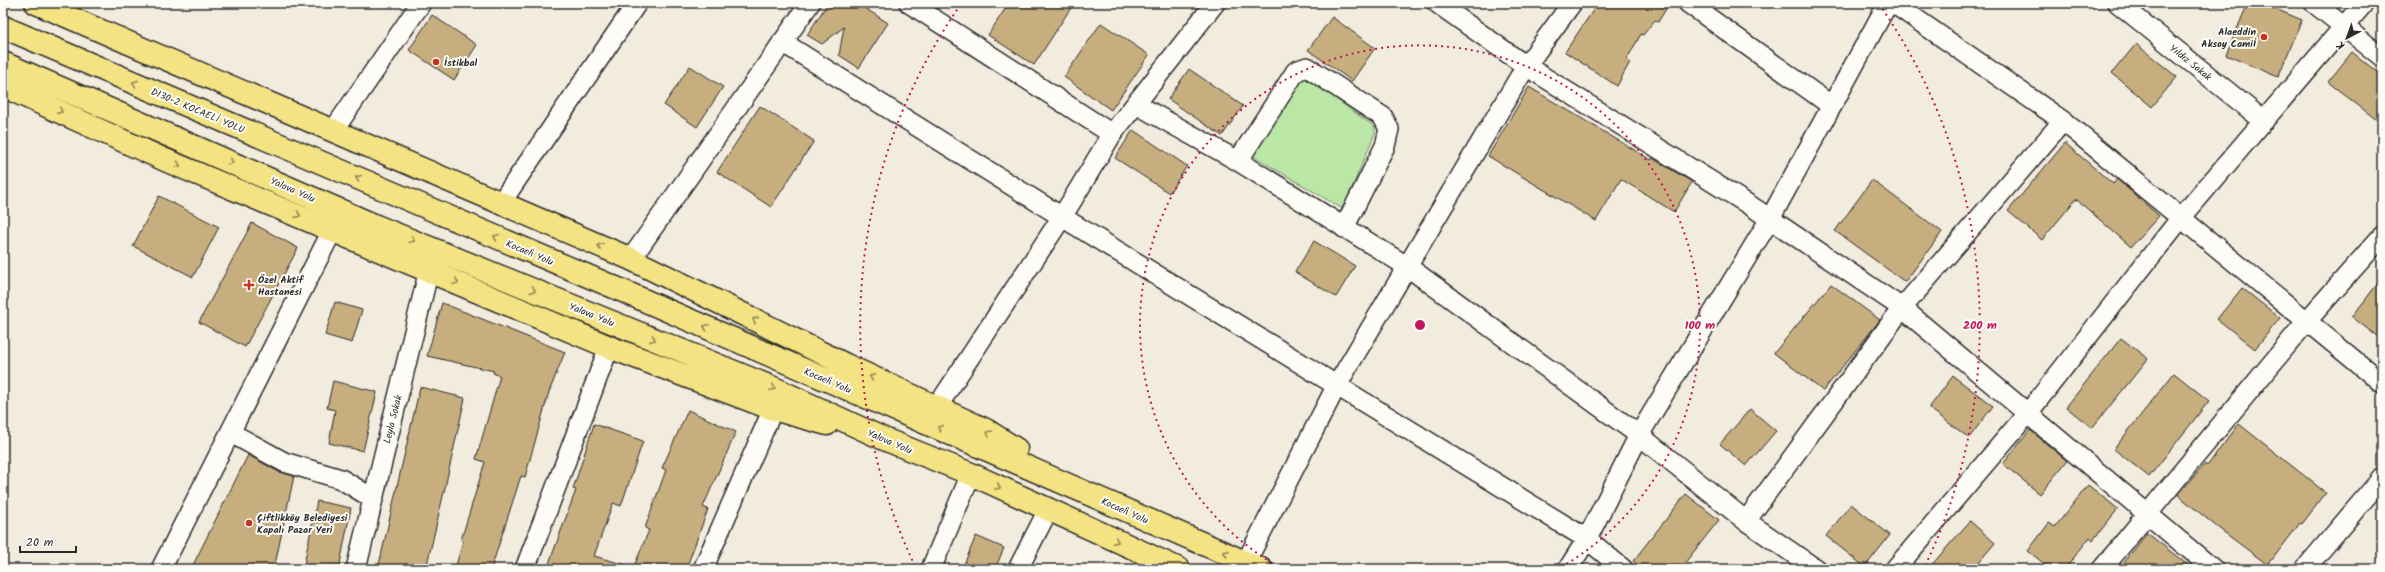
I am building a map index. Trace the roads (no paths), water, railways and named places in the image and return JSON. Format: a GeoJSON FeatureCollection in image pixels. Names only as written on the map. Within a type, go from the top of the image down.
{"type":"FeatureCollection","features":[{"type":"Feature","properties":{"kind":"highway"},"geometry":{"type":"LineString","coordinates":[[36,3],[500,204],[631,259],[846,365],[986,430],[1095,496]]}},
{"type":"Feature","properties":{"kind":"highway","name":"D130-2 KOCAELİ YOLU"},"geometry":{"type":"LineString","coordinates":[[3,27],[394,193]]}},
{"type":"Feature","properties":{"kind":"highway","name":"Yalova Yolu"},"geometry":{"type":"LineString","coordinates":[[3,62],[376,226],[776,389],[884,439],[971,474],[1179,569]]}},
{"type":"Feature","properties":{"kind":"highway"},"geometry":{"type":"LineString","coordinates":[[3,86],[166,160],[333,229],[609,347],[773,409],[884,439]]}},
{"type":"Feature","properties":{"kind":"highway","name":"Kocaeli̇ Yolu"},"geometry":{"type":"LineString","coordinates":[[394,193],[1254,565]]}},
{"type":"Feature","properties":{"kind":"street"},"geometry":{"type":"LineString","coordinates":[[333,131],[421,3]]}},
{"type":"Feature","properties":{"kind":"street"},"geometry":{"type":"LineString","coordinates":[[500,204],[637,3]]}},
{"type":"Feature","properties":{"kind":"street"},"geometry":{"type":"LineString","coordinates":[[631,259],[810,3]]}},
{"type":"Feature","properties":{"kind":"street"},"geometry":{"type":"LineString","coordinates":[[909,3],[1112,134]]}},
{"type":"Feature","properties":{"kind":"street"},"geometry":{"type":"LineString","coordinates":[[937,407],[1062,217],[1112,134],[1215,3]]}},
{"type":"Feature","properties":{"kind":"street"},"geometry":{"type":"LineString","coordinates":[[1437,3],[1526,66],[1770,219],[1902,308],[2213,569]]}},
{"type":"Feature","properties":{"kind":"street"},"geometry":{"type":"LineString","coordinates":[[1254,565],[1337,384],[1408,267],[1526,66],[1572,3]]}},
{"type":"Feature","properties":{"kind":"street"},"geometry":{"type":"LineString","coordinates":[[1688,3],[1832,106]]}},
{"type":"Feature","properties":{"kind":"street"},"geometry":{"type":"LineString","coordinates":[[1568,569],[1587,539],[1639,436],[1770,219],[1888,3]]}},
{"type":"Feature","properties":{"kind":"street"},"geometry":{"type":"LineString","coordinates":[[1893,3],[2063,120],[2180,219],[2382,383]]}},
{"type":"Feature","properties":{"kind":"street","name":"Yıldız Sokak"},"geometry":{"type":"LineString","coordinates":[[2118,3],[2264,121]]}},
{"type":"Feature","properties":{"kind":"street"},"geometry":{"type":"LineString","coordinates":[[2314,3],[2382,57]]}},
{"type":"Feature","properties":{"kind":"street"},"geometry":{"type":"LineString","coordinates":[[1895,569],[2028,413],[2180,219],[2364,3]]}},
{"type":"Feature","properties":{"kind":"street"},"geometry":{"type":"LineString","coordinates":[[782,42],[1062,217],[1337,384],[1587,539],[1623,569]]}},
{"type":"Feature","properties":{"kind":"street"},"geometry":{"type":"LineString","coordinates":[[1238,161],[1296,71],[1307,67],[1383,117],[1389,129],[1385,146],[1344,228]]}},
{"type":"Feature","properties":{"kind":"street"},"geometry":{"type":"LineString","coordinates":[[1136,104],[1238,161],[1408,267],[1639,436],[1746,521],[1816,569]]}},
{"type":"Feature","properties":{"kind":"street"},"geometry":{"type":"LineString","coordinates":[[1746,521],[1902,308],[2063,120]]}},
{"type":"Feature","properties":{"kind":"street"},"geometry":{"type":"LineString","coordinates":[[161,569],[333,229]]}},
{"type":"Feature","properties":{"kind":"street"},"geometry":{"type":"LineString","coordinates":[[2102,569],[2306,322],[2382,236]]}},
{"type":"Feature","properties":{"kind":"street","name":"Leyla Sokak"},"geometry":{"type":"LineString","coordinates":[[356,569],[372,498],[429,270]]}},
{"type":"Feature","properties":{"kind":"street"},"geometry":{"type":"LineString","coordinates":[[525,569],[609,347]]}},
{"type":"Feature","properties":{"kind":"street"},"geometry":{"type":"LineString","coordinates":[[703,569],[773,409]]}},
{"type":"Feature","properties":{"kind":"street"},"geometry":{"type":"LineString","coordinates":[[231,433],[284,462],[341,479],[372,498]]}},
{"type":"Feature","properties":{"kind":"street"},"geometry":{"type":"LineString","coordinates":[[931,569],[971,474]]}},
{"type":"Feature","properties":{"kind":"street"},"geometry":{"type":"LineString","coordinates":[[2305,569],[2382,478]]}},
{"type":"Feature","properties":{"kind":"street"},"geometry":{"type":"LineString","coordinates":[[1018,569],[1048,510]]}},
{"type":"Feature","properties":{"kind":"place","name":"Alaeddin Aksoy Camiİ"},"geometry":{"type":"Point","coordinates":[2264,37]}},
{"type":"Feature","properties":{"kind":"place","name":"İstikbal"},"geometry":{"type":"Point","coordinates":[436,62]}},
{"type":"Feature","properties":{"kind":"place","name":"Özel Aktif Hastanesi"},"geometry":{"type":"Point","coordinates":[249,285]}},
{"type":"Feature","properties":{"kind":"place","name":"Çiftlikköy Belediyesi Kapalı Pazar Yeri"},"geometry":{"type":"Point","coordinates":[249,523]}}]}
